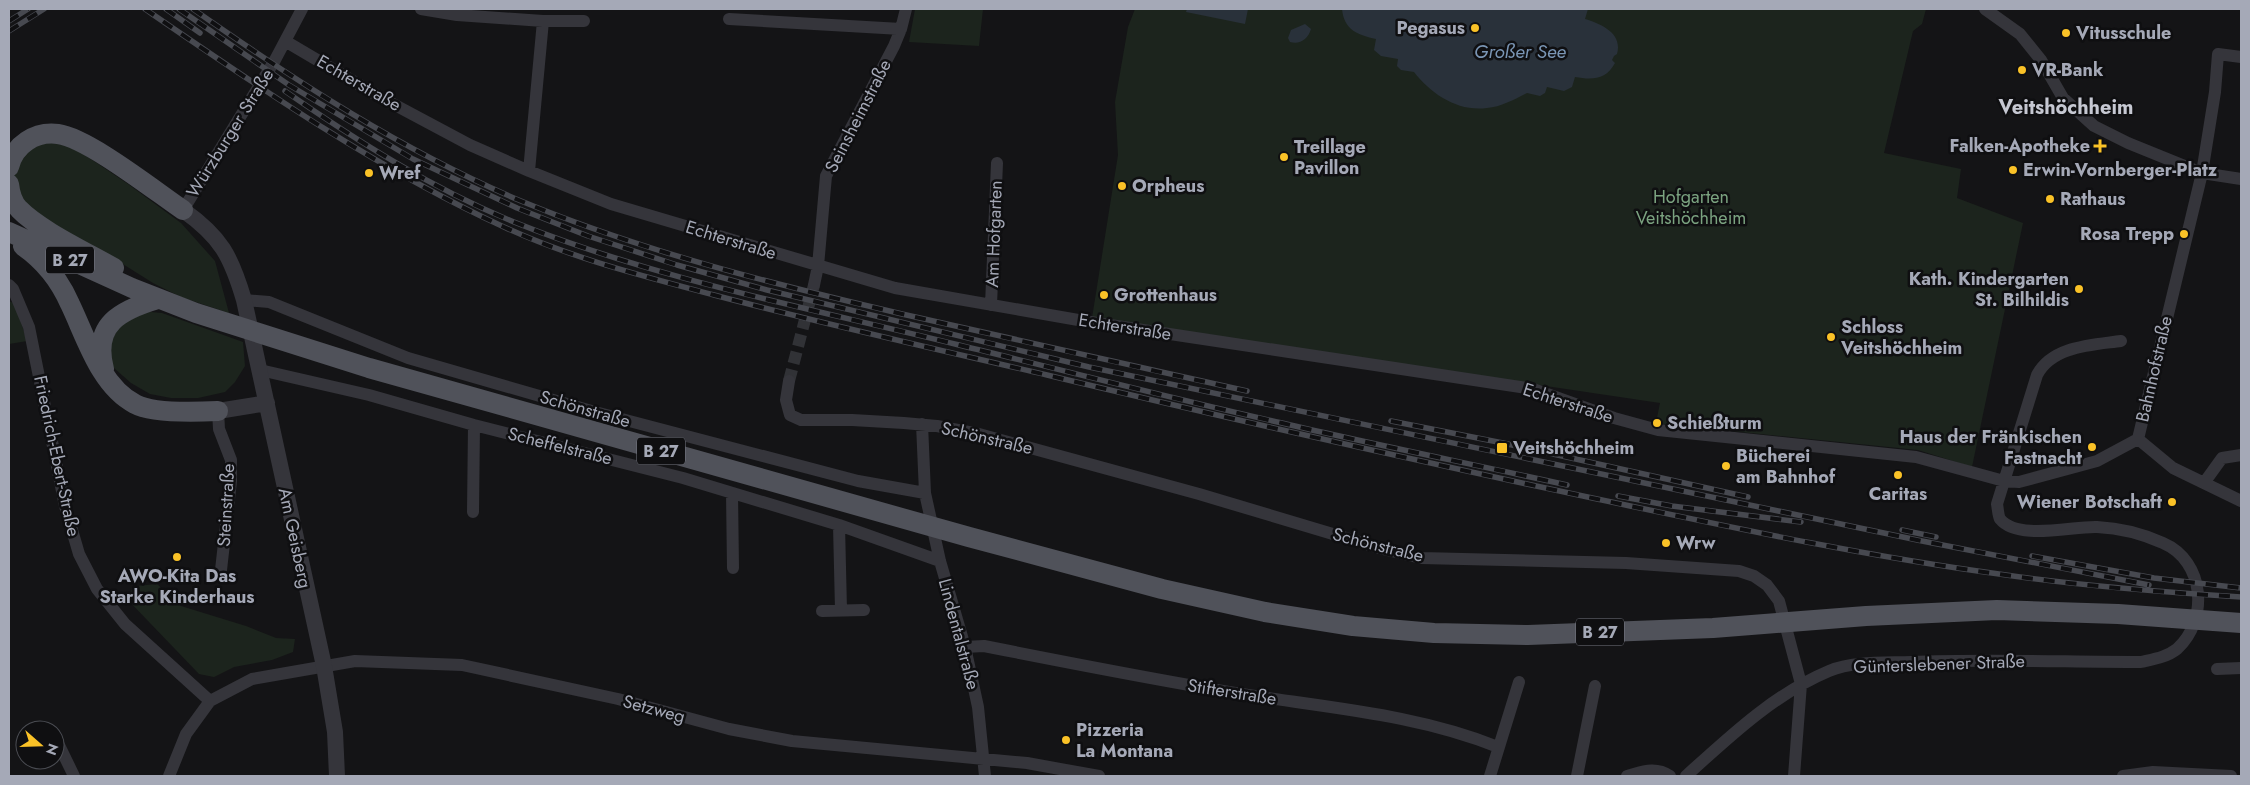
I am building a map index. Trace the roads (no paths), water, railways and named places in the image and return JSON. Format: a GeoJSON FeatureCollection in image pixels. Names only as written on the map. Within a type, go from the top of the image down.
{"type":"FeatureCollection","features":[{"type":"Feature","properties":{"kind":"main road"},"geometry":{"type":"LineString","coordinates":[[9,167],[16,146],[36,136],[58,134],[77,141],[107,158],[183,210]]}},
{"type":"Feature","properties":{"kind":"main road"},"geometry":{"type":"LineString","coordinates":[[9,184],[10,194],[18,208],[40,225],[114,268],[132,288]]}},
{"type":"Feature","properties":{"kind":"main road","name":"B 27"},"geometry":{"type":"LineString","coordinates":[[9,232],[158,299],[288,343],[429,386],[969,537],[1162,589],[1264,612],[1353,626],[1434,633],[1528,635],[1713,628],[1866,616],[1997,610],[2118,614],[2241,623]]}},
{"type":"Feature","properties":{"kind":"main road"},"geometry":{"type":"LineString","coordinates":[[9,236],[41,262],[56,278],[70,304],[88,348],[118,392],[136,405],[179,411],[218,411]]}},
{"type":"Feature","properties":{"kind":"main road"},"geometry":{"type":"LineString","coordinates":[[105,374],[100,353],[102,340],[108,327],[119,315],[132,307],[158,299]]}},
{"type":"Feature","properties":{"kind":"street","name":"Würzburger Straße"},"geometry":{"type":"LineString","coordinates":[[244,300],[229,257],[218,240],[200,222],[183,210],[285,41],[302,9]]}},
{"type":"Feature","properties":{"kind":"street"},"geometry":{"type":"LineString","coordinates":[[421,9],[457,15],[543,21],[584,20]]}},
{"type":"Feature","properties":{"kind":"street","name":"Seinsheimstraße"},"geometry":{"type":"LineString","coordinates":[[818,266],[826,176],[901,29],[906,9]]}},
{"type":"Feature","properties":{"kind":"street"},"geometry":{"type":"LineString","coordinates":[[1985,9],[2020,34],[2040,60],[2063,98],[2094,126],[2128,143],[2202,173],[2241,179]]}},
{"type":"Feature","properties":{"kind":"street"},"geometry":{"type":"LineString","coordinates":[[729,19],[901,29]]}},
{"type":"Feature","properties":{"kind":"street"},"geometry":{"type":"LineString","coordinates":[[528,171],[543,21]]}},
{"type":"Feature","properties":{"kind":"street","name":"Echterstraße"},"geometry":{"type":"LineString","coordinates":[[285,41],[380,97],[470,144],[528,171],[611,204],[895,288],[1084,321],[1533,388],[1614,418],[1658,430],[1916,457],[2004,481]]}},
{"type":"Feature","properties":{"kind":"street","name":"Bahnhofstraße"},"geometry":{"type":"LineString","coordinates":[[2004,481],[2019,482],[2097,461],[2138,439],[2202,173],[2215,92],[2218,54],[2241,57]]}},
{"type":"Feature","properties":{"kind":"street","name":"Am Hofgarten"},"geometry":{"type":"LineString","coordinates":[[991,305],[997,164]]}},
{"type":"Feature","properties":{"kind":"street"},"geometry":{"type":"LineString","coordinates":[[814,285],[818,266]]}},
{"type":"Feature","properties":{"kind":"street","name":"Friedrich-Ebert-Straße"},"geometry":{"type":"LineString","coordinates":[[9,285],[13,289],[29,327],[65,506],[79,554],[97,589],[125,624],[210,701]]}},
{"type":"Feature","properties":{"kind":"street","name":"Am Geisberg"},"geometry":{"type":"LineString","coordinates":[[244,300],[324,666],[335,732],[338,776]]}},
{"type":"Feature","properties":{"kind":"street","name":"Schönstraße"},"geometry":{"type":"LineString","coordinates":[[244,300],[269,302],[408,358],[595,412],[858,481],[925,492],[922,424]]}},
{"type":"Feature","properties":{"kind":"street"},"geometry":{"type":"LineString","coordinates":[[2004,481],[2037,375],[2043,364],[2076,348],[2121,341]]}},
{"type":"Feature","properties":{"kind":"street","name":"Scheffelstraße"},"geometry":{"type":"LineString","coordinates":[[260,370],[369,394],[474,425],[633,465],[839,525],[940,561]]}},
{"type":"Feature","properties":{"kind":"street","name":"Schönstraße"},"geometry":{"type":"LineString","coordinates":[[789,382],[786,400],[790,414],[801,420],[852,420],[922,424],[979,434],[1200,494],[1383,549],[1421,558],[1626,562],[1738,571],[1754,576],[1767,585],[1779,601],[1790,650],[1801,684]]}},
{"type":"Feature","properties":{"kind":"street"},"geometry":{"type":"LineString","coordinates":[[218,411],[267,403]]}},
{"type":"Feature","properties":{"kind":"street","name":"Steinstraße"},"geometry":{"type":"LineString","coordinates":[[218,411],[219,429],[231,460],[231,481],[221,570]]}},
{"type":"Feature","properties":{"kind":"street"},"geometry":{"type":"LineString","coordinates":[[473,512],[474,425]]}},
{"type":"Feature","properties":{"kind":"street"},"geometry":{"type":"LineString","coordinates":[[2138,439],[2174,468],[2241,501]]}},
{"type":"Feature","properties":{"kind":"street"},"geometry":{"type":"LineString","coordinates":[[2204,484],[2222,458],[2241,455]]}},
{"type":"Feature","properties":{"kind":"street","name":"Günterslebener Straße"},"geometry":{"type":"LineString","coordinates":[[1686,776],[1758,714],[1801,684],[1831,670],[1860,664],[1975,660],[2142,662],[2164,656],[2176,649],[2188,636],[2198,617],[2199,604],[2196,580],[2190,567],[2179,553],[2166,544],[2127,532],[2096,527],[2023,530],[2007,525],[1999,518],[1997,504],[2004,481]]}},
{"type":"Feature","properties":{"kind":"street","name":"Lindentalstraße"},"geometry":{"type":"LineString","coordinates":[[925,492],[940,561],[965,647],[978,707],[985,760],[985,776]]}},
{"type":"Feature","properties":{"kind":"street"},"geometry":{"type":"LineString","coordinates":[[732,493],[733,568]]}},
{"type":"Feature","properties":{"kind":"street"},"geometry":{"type":"LineString","coordinates":[[839,525],[841,610]]}},
{"type":"Feature","properties":{"kind":"street"},"geometry":{"type":"LineString","coordinates":[[822,611],[864,610]]}},
{"type":"Feature","properties":{"kind":"street","name":"Stifterstraße"},"geometry":{"type":"LineString","coordinates":[[965,647],[984,646],[1120,673],[1404,719],[1471,736],[1498,747]]}},
{"type":"Feature","properties":{"kind":"street","name":"Setzweg"},"geometry":{"type":"LineString","coordinates":[[210,701],[252,679],[355,661],[462,665],[578,690],[729,728],[783,739],[1042,765],[1099,776]]}},
{"type":"Feature","properties":{"kind":"street"},"geometry":{"type":"LineString","coordinates":[[2217,668],[2241,668]]}},
{"type":"Feature","properties":{"kind":"street"},"geometry":{"type":"LineString","coordinates":[[1490,776],[1519,682]]}},
{"type":"Feature","properties":{"kind":"street"},"geometry":{"type":"LineString","coordinates":[[1794,776],[1801,684]]}},
{"type":"Feature","properties":{"kind":"street"},"geometry":{"type":"LineString","coordinates":[[1577,776],[1596,686]]}},
{"type":"Feature","properties":{"kind":"street"},"geometry":{"type":"LineString","coordinates":[[169,776],[186,734],[210,701]]}},
{"type":"Feature","properties":{"kind":"street"},"geometry":{"type":"LineString","coordinates":[[65,757],[74,776]]}},
{"type":"Feature","properties":{"kind":"street"},"geometry":{"type":"LineString","coordinates":[[1627,776],[1648,770],[1659,771],[1670,776]]}},
{"type":"Feature","properties":{"kind":"street"},"geometry":{"type":"LineString","coordinates":[[2123,776],[2153,772],[2231,776]]}},
{"type":"Feature","properties":{"kind":"water"},"geometry":{"type":"Polygon","coordinates":[[[1187,9],[1248,9],[1245,24],[1186,12],[1187,9]]]}},
{"type":"Feature","properties":{"kind":"water","name":"Großer See"},"geometry":{"type":"Polygon","coordinates":[[[1342,9],[1588,9],[1585,19],[1604,27],[1614,35],[1617,40],[1617,54],[1612,60],[1615,63],[1611,69],[1598,78],[1575,77],[1572,87],[1564,91],[1547,87],[1545,93],[1540,96],[1527,93],[1497,106],[1476,109],[1446,100],[1414,72],[1401,70],[1397,66],[1398,59],[1381,56],[1374,50],[1376,39],[1363,36],[1349,27],[1343,16],[1342,9]]]}},
{"type":"Feature","properties":{"kind":"water"},"geometry":{"type":"Polygon","coordinates":[[[1305,24],[1311,29],[1306,38],[1297,43],[1290,42],[1288,38],[1291,30],[1305,24]]]}},
{"type":"Feature","properties":{"kind":"tunnel"},"geometry":{"type":"LineString","coordinates":[[789,381],[814,285]]}},
{"type":"Feature","properties":{"kind":"railway"},"geometry":{"type":"LineString","coordinates":[[9,21],[28,9]]}},
{"type":"Feature","properties":{"kind":"railway"},"geometry":{"type":"LineString","coordinates":[[9,31],[44,9]]}},
{"type":"Feature","properties":{"kind":"railway"},"geometry":{"type":"LineString","coordinates":[[145,9],[320,126],[410,180],[529,238],[581,257],[634,273],[797,316],[1322,439],[1747,530],[1898,559],[2029,578],[2120,588],[2241,597]]}},
{"type":"Feature","properties":{"kind":"railway"},"geometry":{"type":"LineString","coordinates":[[166,9],[200,33]]}},
{"type":"Feature","properties":{"kind":"railway"},"geometry":{"type":"LineString","coordinates":[[179,9],[289,85],[413,159],[517,208],[588,236],[677,265],[767,290],[1089,367],[1922,541],[2149,585]]}},
{"type":"Feature","properties":{"kind":"railway"},"geometry":{"type":"LineString","coordinates":[[193,9],[311,89],[393,138],[477,181],[567,219],[614,236],[757,279],[902,314],[1247,391]]}},
{"type":"Feature","properties":{"kind":"railway"},"geometry":{"type":"LineString","coordinates":[[285,91],[368,146],[454,195],[514,222],[623,260],[734,291],[1201,404],[1567,485]]}},
{"type":"Feature","properties":{"kind":"railway"},"geometry":{"type":"LineString","coordinates":[[1391,421],[1503,443],[1748,497]]}},
{"type":"Feature","properties":{"kind":"railway"},"geometry":{"type":"LineString","coordinates":[[1618,496],[1672,506],[1801,522]]}},
{"type":"Feature","properties":{"kind":"railway"},"geometry":{"type":"LineString","coordinates":[[1902,530],[1936,537]]}},
{"type":"Feature","properties":{"kind":"railway"},"geometry":{"type":"LineString","coordinates":[[2032,556],[2154,578],[2241,588]]}},
{"type":"Feature","properties":{"kind":"place","name":"Pegasus"},"geometry":{"type":"Point","coordinates":[1475,28]}},
{"type":"Feature","properties":{"kind":"place","name":"Vitusschule"},"geometry":{"type":"Point","coordinates":[2066,33]}},
{"type":"Feature","properties":{"kind":"place","name":"VR-Bank"},"geometry":{"type":"Point","coordinates":[2022,70]}},
{"type":"Feature","properties":{"kind":"place","name":"Falken-Apotheke"},"geometry":{"type":"Point","coordinates":[2100,146]}},
{"type":"Feature","properties":{"kind":"place","name":"Treillage Pavillon"},"geometry":{"type":"Point","coordinates":[1284,157]}},
{"type":"Feature","properties":{"kind":"place","name":"Erwin-Vornberger-Platz"},"geometry":{"type":"Point","coordinates":[2013,170]}},
{"type":"Feature","properties":{"kind":"place","name":"Wref"},"geometry":{"type":"Point","coordinates":[369,173]}},
{"type":"Feature","properties":{"kind":"place","name":"Orpheus"},"geometry":{"type":"Point","coordinates":[1122,186]}},
{"type":"Feature","properties":{"kind":"place","name":"Rathaus"},"geometry":{"type":"Point","coordinates":[2050,199]}},
{"type":"Feature","properties":{"kind":"place","name":"Rosa Trepp"},"geometry":{"type":"Point","coordinates":[2184,234]}},
{"type":"Feature","properties":{"kind":"place","name":"Kath. Kindergarten St. Bilhildis"},"geometry":{"type":"Point","coordinates":[2079,289]}},
{"type":"Feature","properties":{"kind":"place","name":"Grottenhaus"},"geometry":{"type":"Point","coordinates":[1104,295]}},
{"type":"Feature","properties":{"kind":"place","name":"Schloss Veitshöchheim"},"geometry":{"type":"Point","coordinates":[1831,337]}},
{"type":"Feature","properties":{"kind":"place","name":"Schießturm"},"geometry":{"type":"Point","coordinates":[1657,423]}},
{"type":"Feature","properties":{"kind":"place","name":"Haus der Fränkischen Fastnacht"},"geometry":{"type":"Point","coordinates":[2092,447]}},
{"type":"Feature","properties":{"kind":"place","name":"Veitshöchheim"},"geometry":{"type":"Point","coordinates":[1502,448]}},
{"type":"Feature","properties":{"kind":"place","name":"Bücherei am Bahnhof"},"geometry":{"type":"Point","coordinates":[1726,466]}},
{"type":"Feature","properties":{"kind":"place","name":"Caritas"},"geometry":{"type":"Point","coordinates":[1898,475]}},
{"type":"Feature","properties":{"kind":"place","name":"Wiener Botschaft"},"geometry":{"type":"Point","coordinates":[2172,502]}},
{"type":"Feature","properties":{"kind":"place","name":"Wrw"},"geometry":{"type":"Point","coordinates":[1666,543]}},
{"type":"Feature","properties":{"kind":"place","name":"AWO-Kita Das Starke Kinderhaus"},"geometry":{"type":"Point","coordinates":[177,557]}},
{"type":"Feature","properties":{"kind":"place","name":"Pizzeria La Montana"},"geometry":{"type":"Point","coordinates":[1066,740]}},
{"type":"Feature","properties":{"kind":"district","name":"Veitshöchheim"},"geometry":{"type":"Point","coordinates":[2066,107]}},
{"type":"Feature","properties":{"kind":"park label","name":"Hofgarten Veitshöchheim"},"geometry":{"type":"Point","coordinates":[1691,207]}}]}
